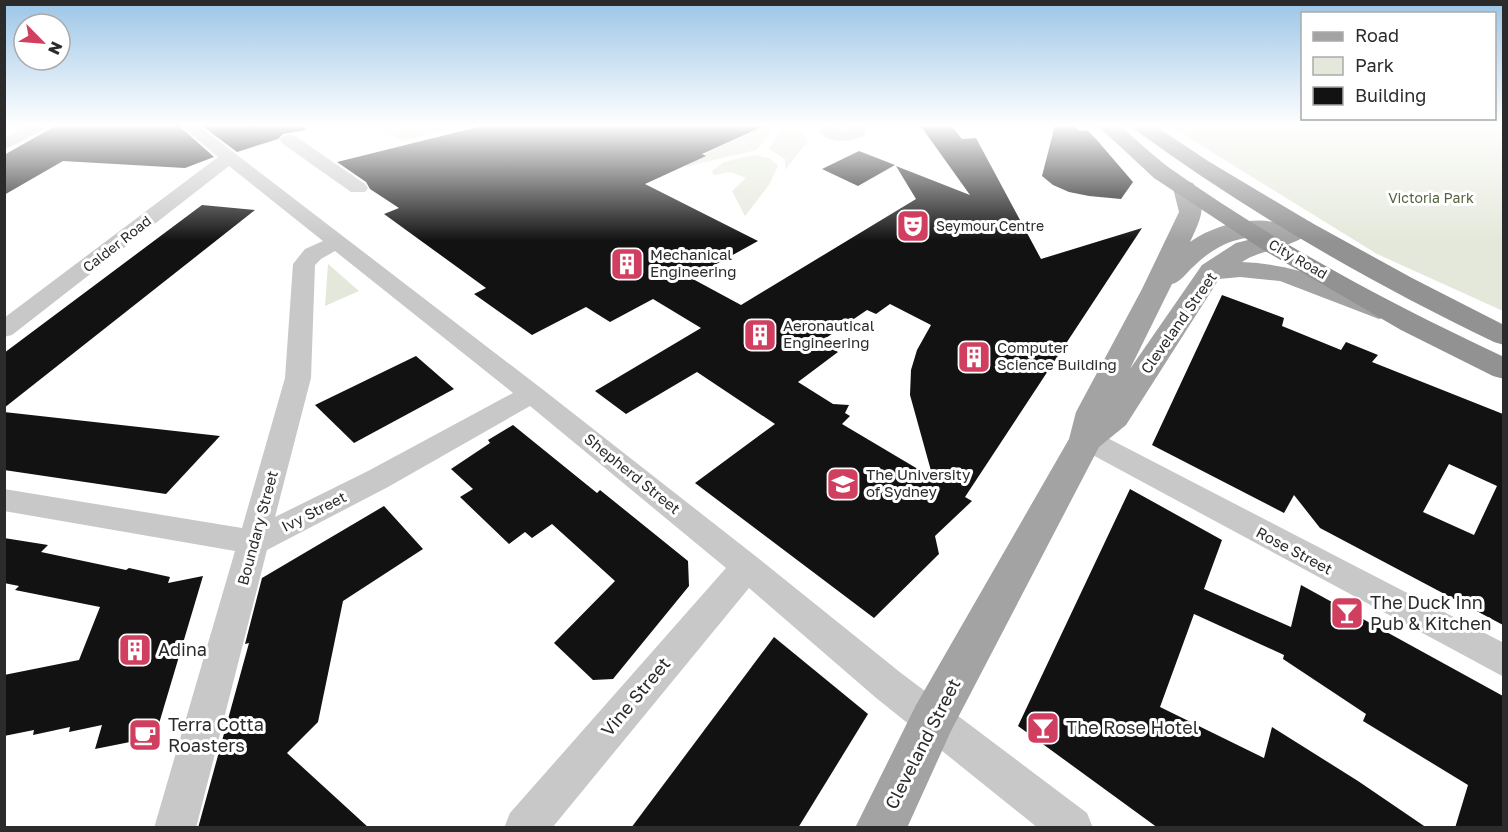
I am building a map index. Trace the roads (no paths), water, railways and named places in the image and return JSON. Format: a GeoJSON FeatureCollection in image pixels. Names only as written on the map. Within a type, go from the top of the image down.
{"type":"FeatureCollection","features":[{"type":"Feature","properties":{"kind":"highway","name":"City Road"},"geometry":{"type":"LineString","coordinates":[[1152,164],[1269,243],[1412,324],[1503,369]]}},
{"type":"Feature","properties":{"kind":"highway","name":"City Road"},"geometry":{"type":"LineString","coordinates":[[1196,164],[1447,310],[1503,336]]}},
{"type":"Feature","properties":{"kind":"main road","name":"Cleveland Street"},"geometry":{"type":"LineString","coordinates":[[880,828],[932,720],[1086,439],[1092,412],[1156,290],[1191,212],[1185,188]]}},
{"type":"Feature","properties":{"kind":"main road","name":"Cleveland Street"},"geometry":{"type":"LineString","coordinates":[[1156,290],[1192,251],[1217,236],[1247,228],[1302,227]]}},
{"type":"Feature","properties":{"kind":"main road","name":"Cleveland Street"},"geometry":{"type":"LineString","coordinates":[[1086,439],[1114,417],[1211,271],[1245,248],[1269,243],[1302,227]]}},
{"type":"Feature","properties":{"kind":"main road"},"geometry":{"type":"LineString","coordinates":[[1211,271],[1251,268],[1286,273],[1412,324]]}},
{"type":"Feature","properties":{"kind":"street","name":"Calder Road"},"geometry":{"type":"LineString","coordinates":[[4,330],[221,164]]}},
{"type":"Feature","properties":{"kind":"street","name":"Shepherd Street"},"geometry":{"type":"LineString","coordinates":[[239,164],[532,394],[932,720],[1000,770],[1072,828]]}},
{"type":"Feature","properties":{"kind":"street"},"geometry":{"type":"LineString","coordinates":[[323,164],[358,188]]}},
{"type":"Feature","properties":{"kind":"street","name":"Boundary Street"},"geometry":{"type":"LineString","coordinates":[[175,828],[298,378],[304,264],[313,254],[336,242]]}},
{"type":"Feature","properties":{"kind":"street","name":"Ivy Street"},"geometry":{"type":"LineString","coordinates":[[254,542],[290,526],[532,394]]}},
{"type":"Feature","properties":{"kind":"street","name":"Rose Street"},"geometry":{"type":"LineString","coordinates":[[1086,439],[1503,661]]}},
{"type":"Feature","properties":{"kind":"street"},"geometry":{"type":"LineString","coordinates":[[4,500],[254,542]]}},
{"type":"Feature","properties":{"kind":"street","name":"Vine Street"},"geometry":{"type":"LineString","coordinates":[[525,828],[747,567]]}},
{"type":"Feature","properties":{"kind":"place","name":"Seymour Centre"},"geometry":{"type":"Point","coordinates":[913,226]}},
{"type":"Feature","properties":{"kind":"place","name":"Mechanical Engineering"},"geometry":{"type":"Point","coordinates":[627,264]}},
{"type":"Feature","properties":{"kind":"place","name":"Aeronautical Engineering"},"geometry":{"type":"Point","coordinates":[760,335]}},
{"type":"Feature","properties":{"kind":"place","name":"Computer Science Building"},"geometry":{"type":"Point","coordinates":[974,357]}},
{"type":"Feature","properties":{"kind":"place","name":"The University of Sydney"},"geometry":{"type":"Point","coordinates":[843,484]}},
{"type":"Feature","properties":{"kind":"place","name":"The Duck Inn Pub & Kitchen"},"geometry":{"type":"Point","coordinates":[1347,613]}},
{"type":"Feature","properties":{"kind":"place","name":"Adina"},"geometry":{"type":"Point","coordinates":[135,650]}},
{"type":"Feature","properties":{"kind":"place","name":"The Rose Hotel"},"geometry":{"type":"Point","coordinates":[1043,728]}},
{"type":"Feature","properties":{"kind":"place","name":"Terra Cotta Roasters"},"geometry":{"type":"Point","coordinates":[145,735]}},
{"type":"Feature","properties":{"kind":"park label","name":"Victoria Park"},"geometry":{"type":"Point","coordinates":[1431,198]}}]}
